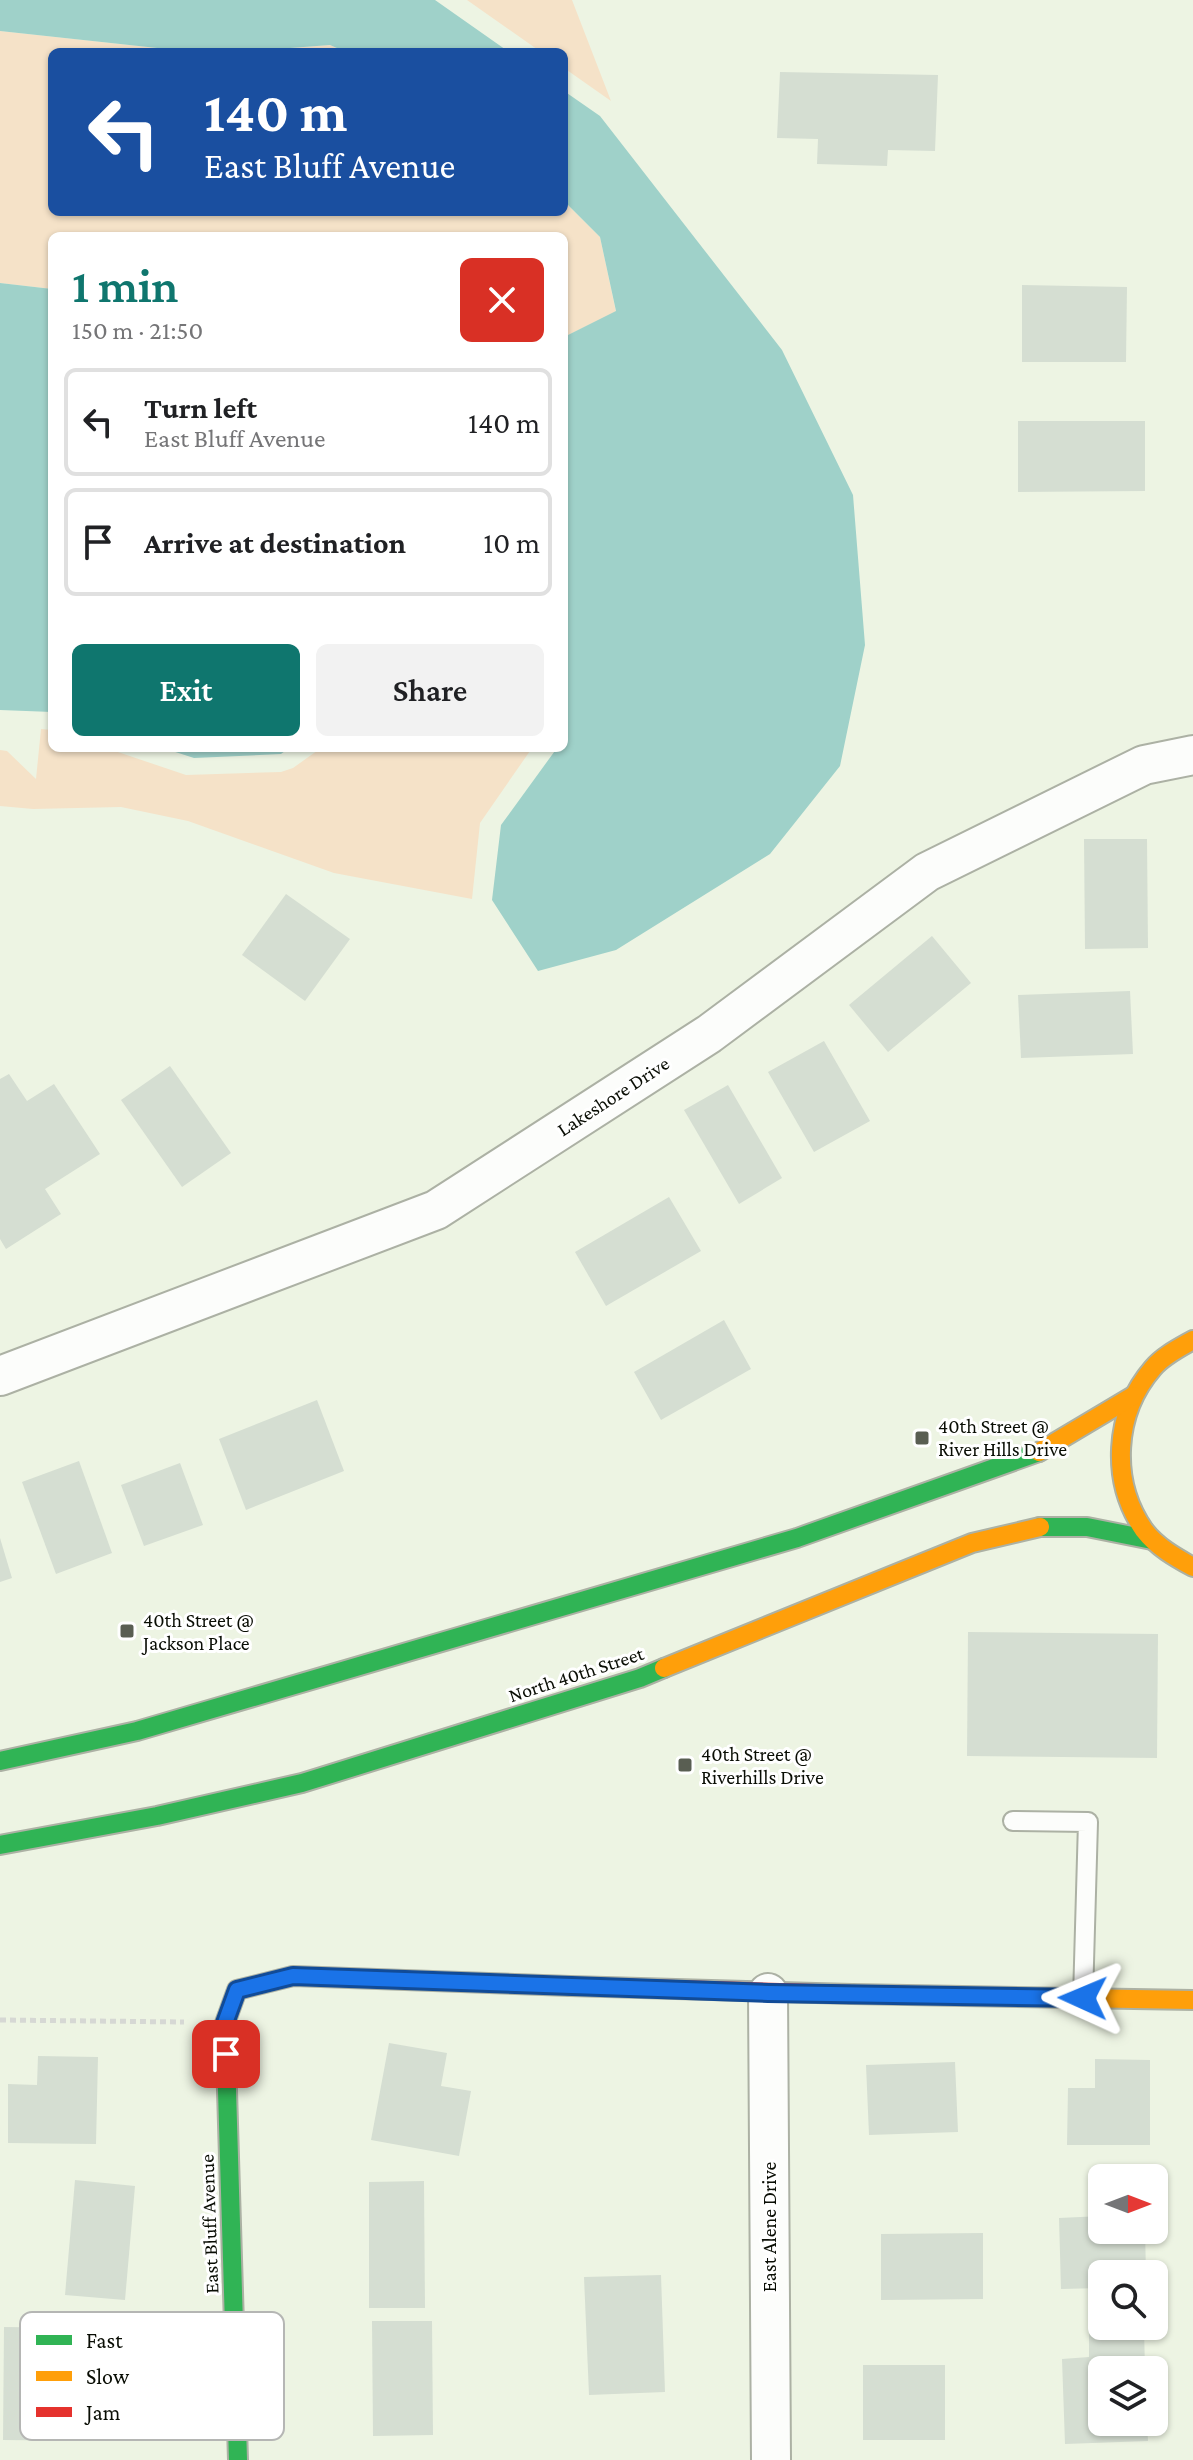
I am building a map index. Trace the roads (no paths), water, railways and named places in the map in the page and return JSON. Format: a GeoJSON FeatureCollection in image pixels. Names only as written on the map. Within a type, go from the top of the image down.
{"type":"FeatureCollection","features":[{"type":"Feature","properties":{"kind":"main road"},"geometry":{"type":"LineString","coordinates":[[1190,1569],[1152,1540],[1138,1522],[1128,1501],[1119,1463],[1121,1429],[1133,1396],[1153,1368],[1173,1351],[1193,1340]]}},
{"type":"Feature","properties":{"kind":"main road"},"geometry":{"type":"LineString","coordinates":[[0,1761],[137,1731],[797,1538],[1021,1460],[1052,1446],[1133,1396]]}},
{"type":"Feature","properties":{"kind":"main road","name":"North 40th Street"},"geometry":{"type":"LineString","coordinates":[[0,1845],[157,1816],[302,1783],[640,1678],[933,1558],[1012,1531],[1040,1526],[1079,1526],[1152,1540]]}},
{"type":"Feature","properties":{"kind":"main road","name":"East Bluff Avenue"},"geometry":{"type":"LineString","coordinates":[[234,2312],[225,2023],[237,1990],[293,1976],[768,1993]]}},
{"type":"Feature","properties":{"kind":"main road"},"geometry":{"type":"LineString","coordinates":[[768,1993],[1193,2000]]}},
{"type":"Feature","properties":{"kind":"main road","name":"East Bluff Avenue"},"geometry":{"type":"LineString","coordinates":[[237,2440],[238,2460]]}},
{"type":"Feature","properties":{"kind":"street","name":"Lakeshore Drive"},"geometry":{"type":"LineString","coordinates":[[0,1376],[436,1210],[709,1034],[927,872],[1144,765],[1193,755]]}},
{"type":"Feature","properties":{"kind":"street","name":"East Alene Drive"},"geometry":{"type":"LineString","coordinates":[[768,1993],[771,2460]]}},
{"type":"Feature","properties":{"kind":"lane"},"geometry":{"type":"LineString","coordinates":[[1013,1821],[1088,1822],[1083,1998]]}},
{"type":"Feature","properties":{"kind":"water"},"geometry":{"type":"Polygon","coordinates":[[[0,0],[435,0],[503,48],[337,48],[330,45],[157,48],[0,31],[0,0]]]}},
{"type":"Feature","properties":{"kind":"water"},"geometry":{"type":"Polygon","coordinates":[[[568,94],[600,116],[782,350],[853,495],[865,645],[840,766],[770,854],[616,950],[538,971],[492,900],[501,825],[554,752],[568,752],[568,335],[616,311],[600,237],[568,205],[568,94]]]}},
{"type":"Feature","properties":{"kind":"water"},"geometry":{"type":"Polygon","coordinates":[[[0,283],[48,289],[48,712],[0,710],[0,283]]]}},
{"type":"Feature","properties":{"kind":"water"},"geometry":{"type":"Polygon","coordinates":[[[175,752],[284,752],[281,754],[194,758],[175,752]]]}},
{"type":"Feature","properties":{"kind":"place","name":"40th Street @ River Hills Drive"},"geometry":{"type":"Point","coordinates":[922,1438]}},
{"type":"Feature","properties":{"kind":"place","name":"40th Street @ Jackson Place"},"geometry":{"type":"Point","coordinates":[127,1631]}},
{"type":"Feature","properties":{"kind":"place","name":"40th Street @ Riverhills Drive"},"geometry":{"type":"Point","coordinates":[685,1765]}}]}
